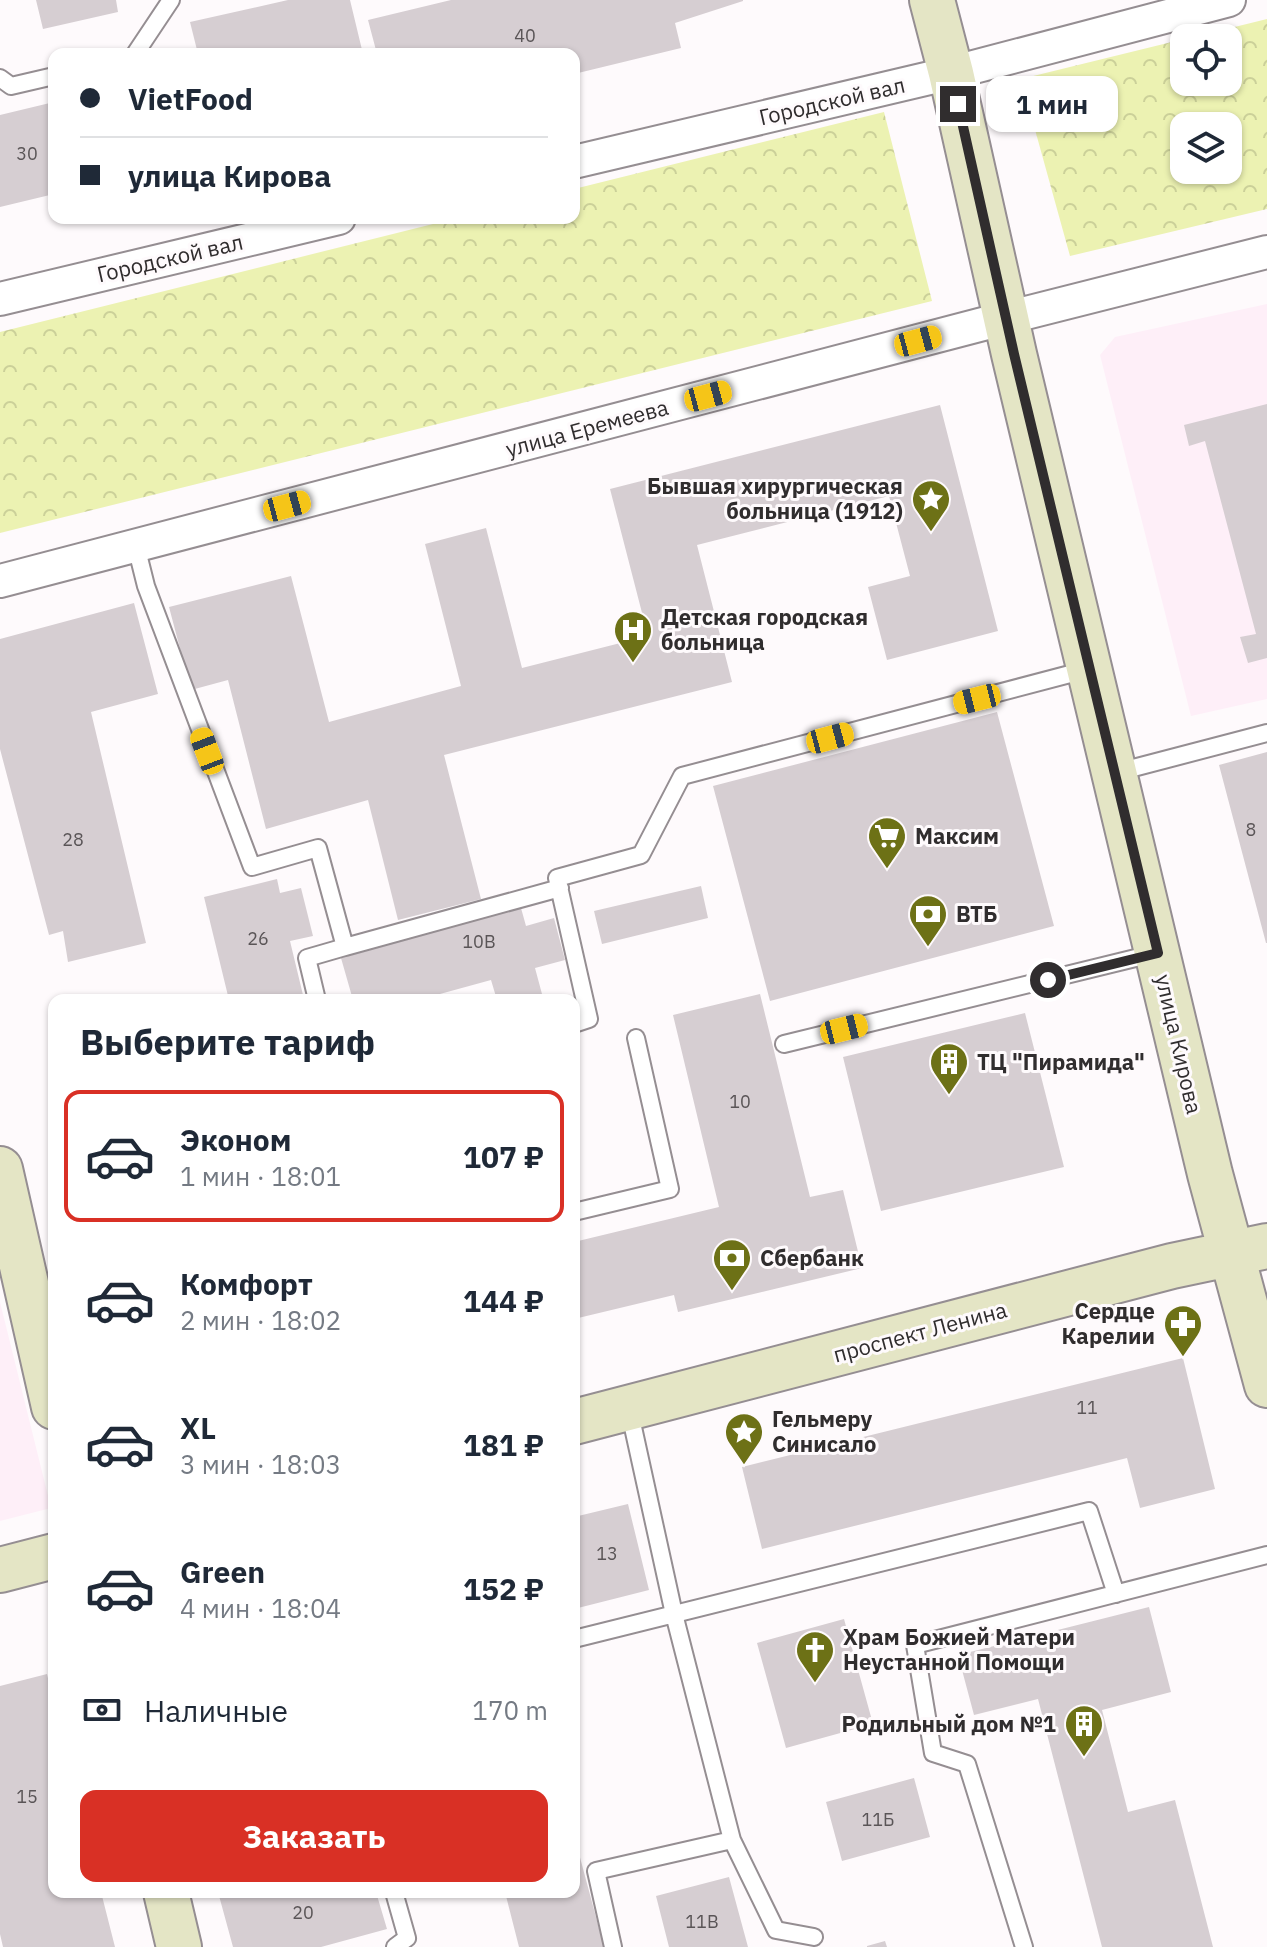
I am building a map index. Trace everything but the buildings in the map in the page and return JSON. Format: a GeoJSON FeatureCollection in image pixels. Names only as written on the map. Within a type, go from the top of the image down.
{"type":"FeatureCollection","features":[{"type":"Feature","properties":{"kind":"main road","name":"улица Кирова"},"geometry":{"type":"LineString","coordinates":[[932,0],[1158,953],[1249,1250],[1267,1385]]}},
{"type":"Feature","properties":{"kind":"main road"},"geometry":{"type":"LineString","coordinates":[[0,1169],[48,1381]]}},
{"type":"Feature","properties":{"kind":"main road","name":"проспект Ленина"},"geometry":{"type":"LineString","coordinates":[[580,1421],[1156,1270],[1249,1250]]}},
{"type":"Feature","properties":{"kind":"main road"},"geometry":{"type":"LineString","coordinates":[[0,1570],[48,1558]]}},
{"type":"Feature","properties":{"kind":"main road"},"geometry":{"type":"LineString","coordinates":[[167,1898],[179,1947]]}},
{"type":"Feature","properties":{"kind":"street","name":"Городской вал"},"geometry":{"type":"LineString","coordinates":[[580,161],[951,73],[1229,0]]}},
{"type":"Feature","properties":{"kind":"street","name":"Городской вал"},"geometry":{"type":"LineString","coordinates":[[0,299],[314,224]]}},
{"type":"Feature","properties":{"kind":"street","name":"улица Еремеева"},"geometry":{"type":"LineString","coordinates":[[0,581],[1267,252]]}},
{"type":"Feature","properties":{"kind":"lane"},"geometry":{"type":"LineString","coordinates":[[139,48],[171,0]]}},
{"type":"Feature","properties":{"kind":"lane"},"geometry":{"type":"LineString","coordinates":[[0,78],[11,86],[48,77]]}},
{"type":"Feature","properties":{"kind":"lane"},"geometry":{"type":"LineString","coordinates":[[136,546],[146,586],[252,867],[318,848],[345,947]]}},
{"type":"Feature","properties":{"kind":"lane"},"geometry":{"type":"LineString","coordinates":[[580,1022],[589,1019],[557,878],[641,855],[682,776],[1091,669]]}},
{"type":"Feature","properties":{"kind":"lane"},"geometry":{"type":"LineString","coordinates":[[1114,773],[1267,733]]}},
{"type":"Feature","properties":{"kind":"lane"},"geometry":{"type":"LineString","coordinates":[[316,994],[307,958],[560,888]]}},
{"type":"Feature","properties":{"kind":"lane"},"geometry":{"type":"LineString","coordinates":[[784,1044],[1158,953]]}},
{"type":"Feature","properties":{"kind":"lane"},"geometry":{"type":"LineString","coordinates":[[580,1211],[670,1189],[636,1038]]}},
{"type":"Feature","properties":{"kind":"lane"},"geometry":{"type":"LineString","coordinates":[[629,1409],[674,1614],[732,1840],[776,1930],[814,1937]]}},
{"type":"Feature","properties":{"kind":"lane"},"geometry":{"type":"LineString","coordinates":[[580,1638],[1089,1511],[1116,1594]]}},
{"type":"Feature","properties":{"kind":"lane"},"geometry":{"type":"LineString","coordinates":[[1024,1947],[967,1764],[933,1753],[915,1645],[1267,1555]]}},
{"type":"Feature","properties":{"kind":"lane"},"geometry":{"type":"LineString","coordinates":[[613,1947],[596,1871],[732,1840]]}},
{"type":"Feature","properties":{"kind":"lane"},"geometry":{"type":"LineString","coordinates":[[395,1947],[407,1938],[396,1898]]}},
{"type":"Feature","properties":{"kind":"shaded area"},"geometry":{"type":"Polygon","coordinates":[[[1267,304],[1267,699],[1191,716],[1100,355],[1115,337],[1267,304]]]}},
{"type":"Feature","properties":{"kind":"shaded area"},"geometry":{"type":"Polygon","coordinates":[[[0,1302],[48,1496],[48,1509],[0,1521],[0,1302]]]}},
{"type":"Feature","properties":{"kind":"green space"},"geometry":{"type":"Polygon","coordinates":[[[1267,19],[1267,209],[1070,256],[1021,79],[1170,42],[1170,96],[1242,96],[1242,25],[1267,19]]]}},
{"type":"Feature","properties":{"kind":"green space"},"geometry":{"type":"Polygon","coordinates":[[[884,112],[932,301],[0,533],[0,332],[433,224],[580,224],[580,188],[884,112]]]}},
{"type":"Feature","properties":{"kind":"place","name":"Бывшая хирургическая больница (1912)"},"geometry":{"type":"Point","coordinates":[931,533]}},
{"type":"Feature","properties":{"kind":"place","name":"Детская городская больница"},"geometry":{"type":"Point","coordinates":[633,664]}},
{"type":"Feature","properties":{"kind":"place","name":"Максим"},"geometry":{"type":"Point","coordinates":[887,870]}},
{"type":"Feature","properties":{"kind":"place","name":"ВТБ"},"geometry":{"type":"Point","coordinates":[928,948]}},
{"type":"Feature","properties":{"kind":"place","name":"ТЦ \"Пирамида\""},"geometry":{"type":"Point","coordinates":[949,1096]}},
{"type":"Feature","properties":{"kind":"place","name":"Сбербанк"},"geometry":{"type":"Point","coordinates":[732,1292]}},
{"type":"Feature","properties":{"kind":"place","name":"Сердце Карелии"},"geometry":{"type":"Point","coordinates":[1183,1358]}},
{"type":"Feature","properties":{"kind":"place","name":"Гельмеру Синисало"},"geometry":{"type":"Point","coordinates":[744,1466]}},
{"type":"Feature","properties":{"kind":"place","name":"Храм Божией Матери Неустанной Помощи"},"geometry":{"type":"Point","coordinates":[815,1684]}},
{"type":"Feature","properties":{"kind":"place","name":"Родильный дом №1"},"geometry":{"type":"Point","coordinates":[1084,1758]}},
{"type":"Feature","properties":{"kind":"route"},"geometry":{"type":"LineString","coordinates":[[958,104],[1014,354],[1158,953],[1048,980]]}}]}
